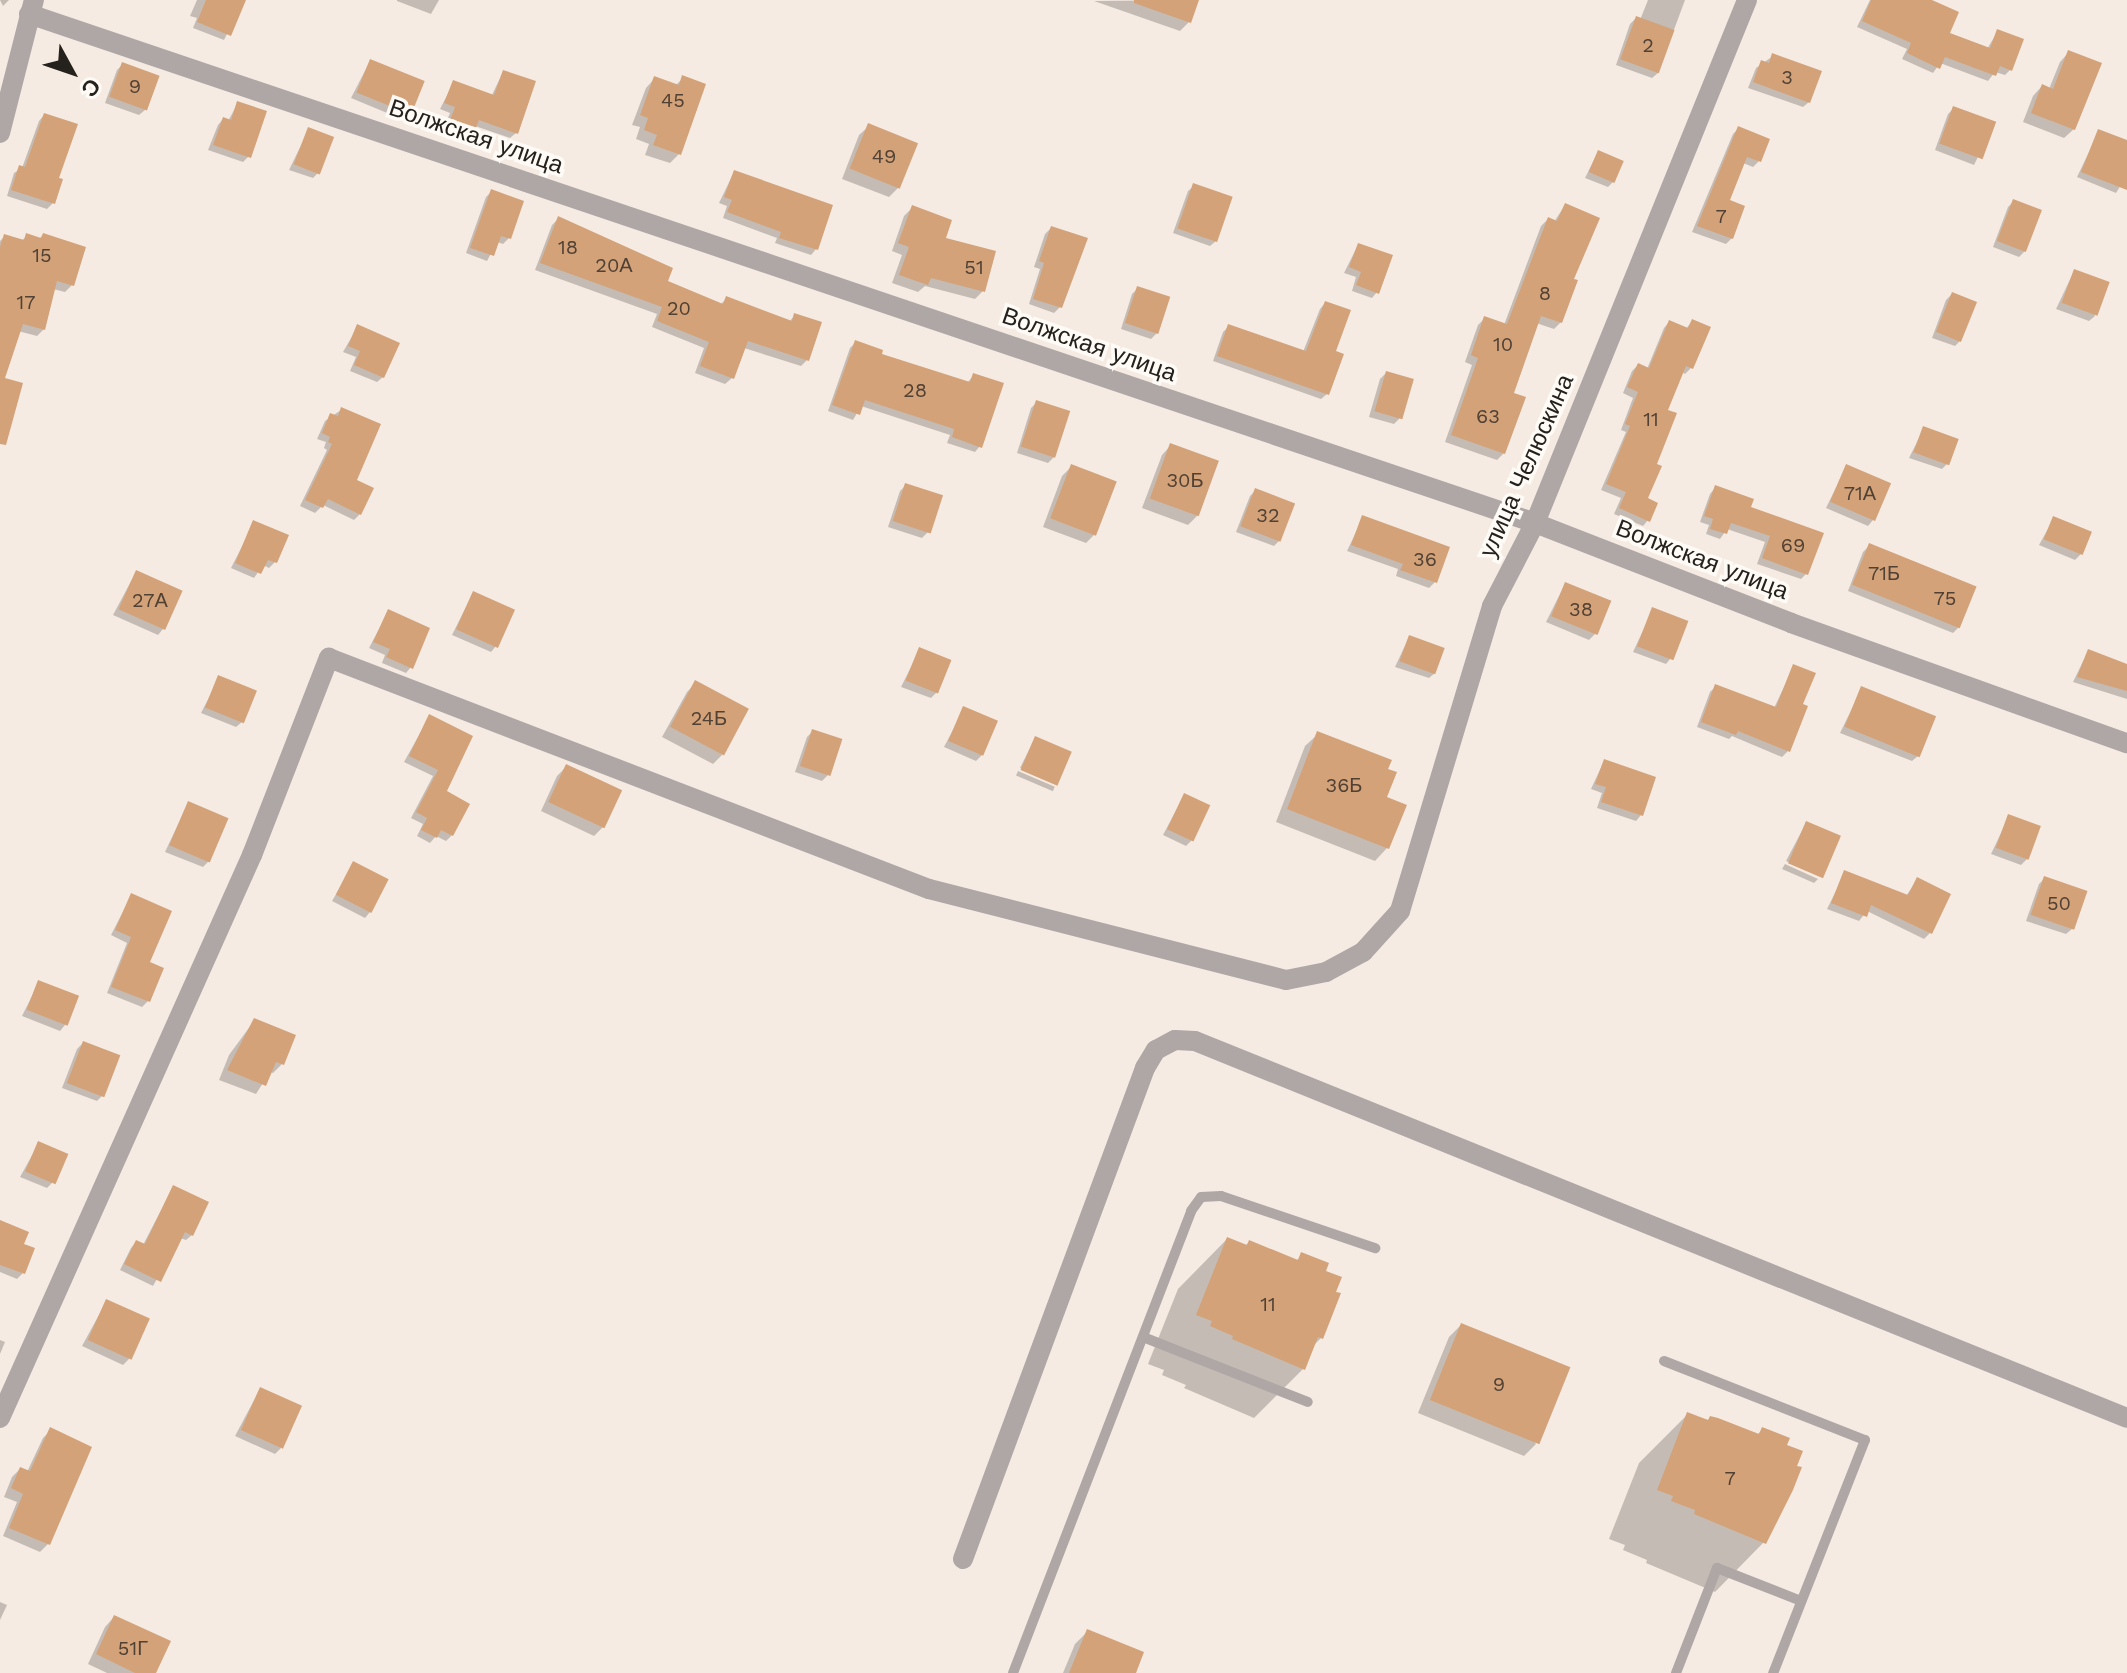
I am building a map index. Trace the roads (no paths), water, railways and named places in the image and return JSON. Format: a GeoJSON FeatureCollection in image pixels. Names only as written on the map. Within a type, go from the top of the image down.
{"type":"FeatureCollection","features":[{"type":"Feature","properties":{"kind":"street","name":"улица Челюскина"},"geometry":{"type":"LineString","coordinates":[[0,1418],[252,855],[329,658],[929,889],[1286,980],[1326,972],[1363,952],[1400,911],[1492,606],[1535,523],[1747,0]]}},
{"type":"Feature","properties":{"kind":"street","name":"Волжская улица"},"geometry":{"type":"LineString","coordinates":[[31,7],[1535,523],[1791,623],[2127,743]]}},
{"type":"Feature","properties":{"kind":"street"},"geometry":{"type":"LineString","coordinates":[[0,133],[9,63],[31,7]]}},
{"type":"Feature","properties":{"kind":"street"},"geometry":{"type":"LineString","coordinates":[[963,1559],[1145,1068],[1156,1050],[1175,1040],[1195,1041],[2127,1418]]}},
{"type":"Feature","properties":{"kind":"lane"},"geometry":{"type":"LineString","coordinates":[[1013,1673],[1191,1211],[1201,1197],[1221,1196],[1375,1248]]}},
{"type":"Feature","properties":{"kind":"lane"},"geometry":{"type":"LineString","coordinates":[[1143,1337],[1308,1402]]}},
{"type":"Feature","properties":{"kind":"lane"},"geometry":{"type":"LineString","coordinates":[[1664,1361],[1865,1440],[1773,1673]]}},
{"type":"Feature","properties":{"kind":"lane"},"geometry":{"type":"LineString","coordinates":[[1676,1673],[1717,1568],[1801,1601]]}}]}
